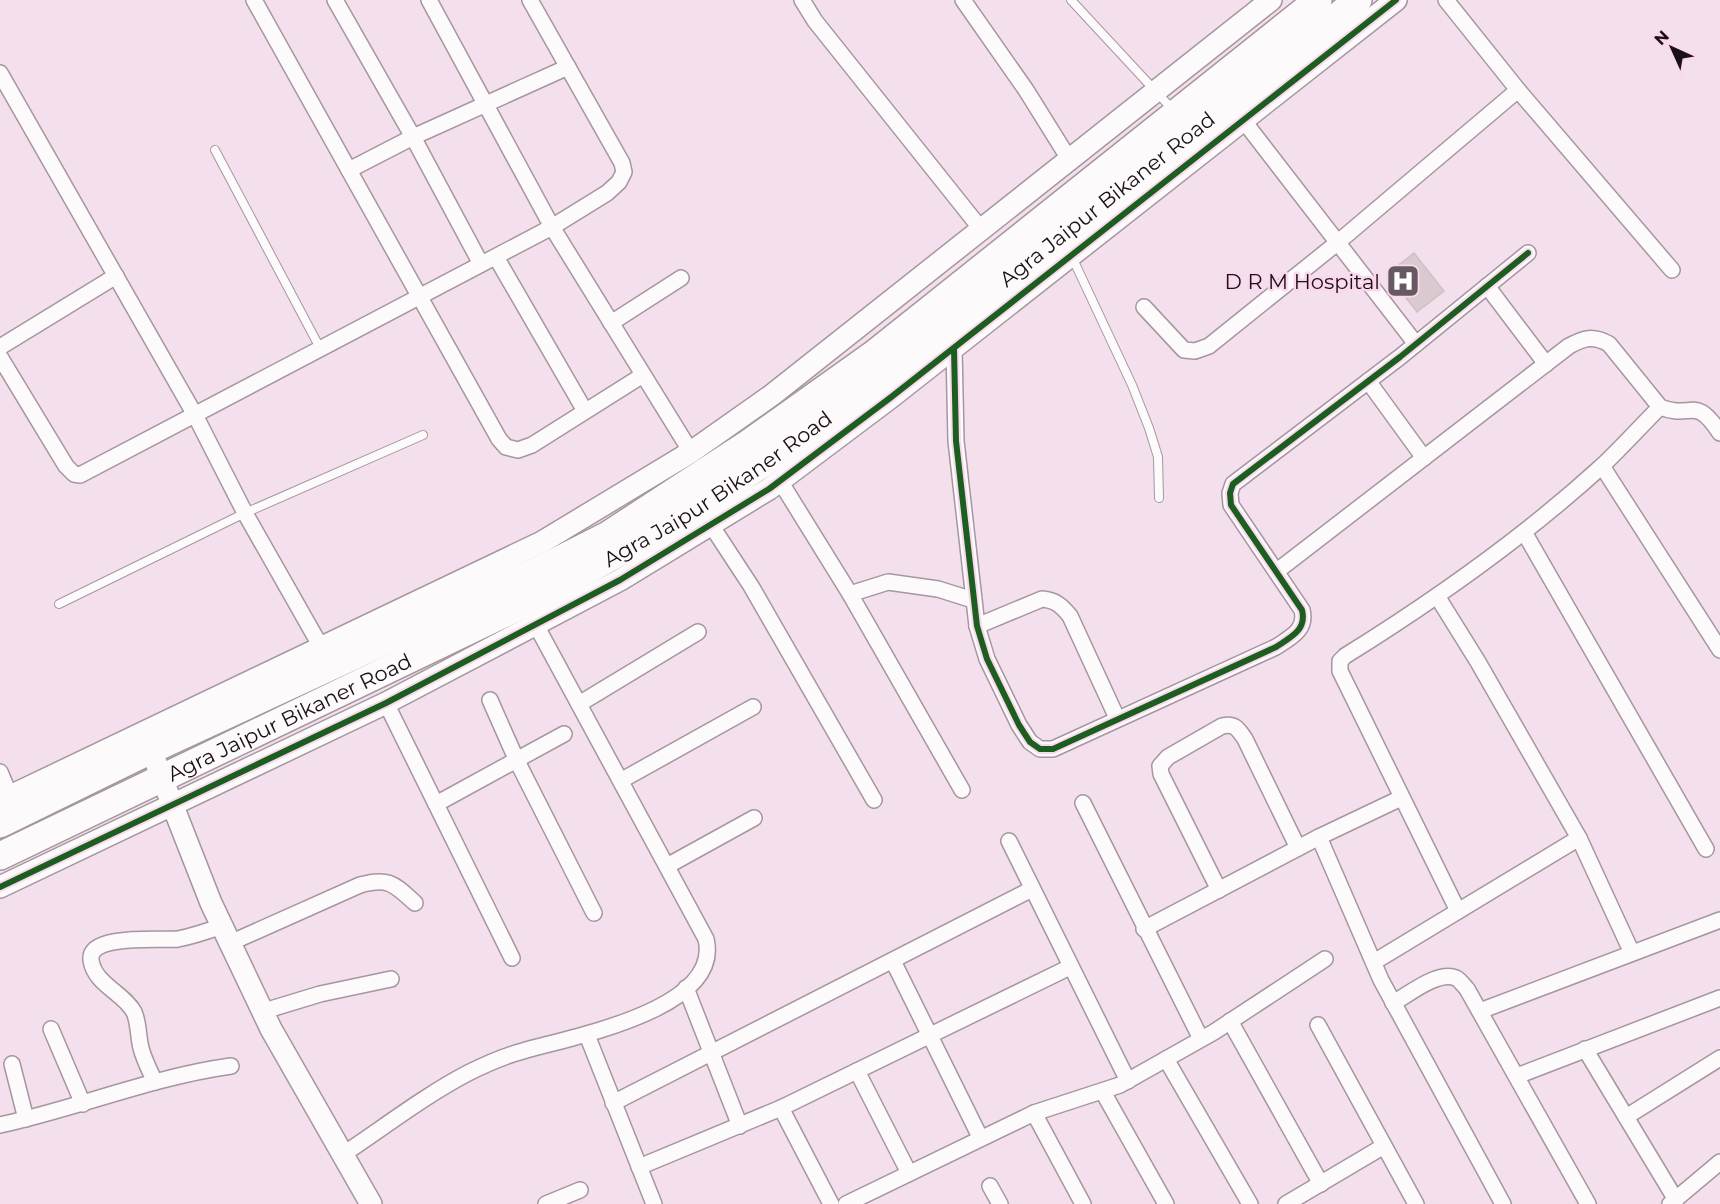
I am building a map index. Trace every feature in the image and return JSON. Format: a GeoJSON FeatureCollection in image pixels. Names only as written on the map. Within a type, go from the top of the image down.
{"type":"FeatureCollection","features":[{"type":"Feature","properties":{"kind":"highway","name":"Agra Jaipur Bikaner Road"},"geometry":{"type":"LineString","coordinates":[[0,824],[151,750],[272,683],[543,568],[608,535],[672,495],[873,354],[1318,0]]}},
{"type":"Feature","properties":{"kind":"highway","name":"Agra Jaipur Bikaner Road"},"geometry":{"type":"LineString","coordinates":[[0,856],[547,593],[681,518],[761,465],[893,368],[1358,0]]}},
{"type":"Feature","properties":{"kind":"street"},"geometry":{"type":"LineString","coordinates":[[334,0],[413,137],[482,264]]}},
{"type":"Feature","properties":{"kind":"street"},"geometry":{"type":"LineString","coordinates":[[429,0],[552,227],[690,452]]}},
{"type":"Feature","properties":{"kind":"street"},"geometry":{"type":"LineString","coordinates":[[0,357],[66,466],[74,474],[88,472],[552,227],[607,193],[619,182],[624,172],[618,153],[530,0]]}},
{"type":"Feature","properties":{"kind":"street"},"geometry":{"type":"LineString","coordinates":[[802,0],[815,21],[981,229]]}},
{"type":"Feature","properties":{"kind":"street"},"geometry":{"type":"LineString","coordinates":[[963,0],[1026,90],[1069,159]]}},
{"type":"Feature","properties":{"kind":"street"},"geometry":{"type":"LineString","coordinates":[[0,772],[5,799],[272,683],[321,647],[542,542],[690,452],[772,395],[1271,0]]}},
{"type":"Feature","properties":{"kind":"street"},"geometry":{"type":"LineString","coordinates":[[0,888],[173,803],[386,703],[620,580],[711,525],[780,481],[954,349],[1396,0]]}},
{"type":"Feature","properties":{"kind":"street"},"geometry":{"type":"LineString","coordinates":[[1446,0],[1518,90],[1672,270]]}},
{"type":"Feature","properties":{"kind":"street"},"geometry":{"type":"LineString","coordinates":[[261,3],[349,170],[499,439],[506,447],[518,450],[532,444],[643,375]]}},
{"type":"Feature","properties":{"kind":"street"},"geometry":{"type":"LineString","coordinates":[[349,170],[413,137],[568,67]]}},
{"type":"Feature","properties":{"kind":"street"},"geometry":{"type":"LineString","coordinates":[[0,73],[195,415],[245,513],[321,647]]}},
{"type":"Feature","properties":{"kind":"street"},"geometry":{"type":"LineString","coordinates":[[1144,307],[1174,342],[1184,350],[1195,351],[1209,346],[1337,243],[1518,90]]}},
{"type":"Feature","properties":{"kind":"street"},"geometry":{"type":"LineString","coordinates":[[1243,120],[1416,344]]}},
{"type":"Feature","properties":{"kind":"street"},"geometry":{"type":"LineString","coordinates":[[954,349],[956,441],[977,626],[987,659],[1019,725],[1030,742],[1040,749],[1053,749],[1276,647],[1296,634],[1301,627],[1302,610],[1231,506],[1230,493],[1233,484],[1416,344],[1528,253]]}},
{"type":"Feature","properties":{"kind":"street"},"geometry":{"type":"LineString","coordinates":[[496,257],[585,411]]}},
{"type":"Feature","properties":{"kind":"street"},"geometry":{"type":"LineString","coordinates":[[0,347],[116,276]]}},
{"type":"Feature","properties":{"kind":"street"},"geometry":{"type":"LineString","coordinates":[[611,323],[681,278]]}},
{"type":"Feature","properties":{"kind":"street"},"geometry":{"type":"LineString","coordinates":[[1487,286],[1546,364]]}},
{"type":"Feature","properties":{"kind":"street"},"geometry":{"type":"LineString","coordinates":[[1277,572],[1546,364],[1585,338],[1599,338],[1609,344],[1643,390],[1659,407],[1669,411],[1696,410],[1707,414],[1720,434]]}},
{"type":"Feature","properties":{"kind":"street"},"geometry":{"type":"LineString","coordinates":[[1368,381],[1424,458]]}},
{"type":"Feature","properties":{"kind":"street"},"geometry":{"type":"LineString","coordinates":[[1458,911],[1340,671],[1340,661],[1437,596],[1524,531],[1602,466],[1659,407]]}},
{"type":"Feature","properties":{"kind":"street"},"geometry":{"type":"LineString","coordinates":[[1602,466],[1720,650]]}},
{"type":"Feature","properties":{"kind":"street"},"geometry":{"type":"LineString","coordinates":[[780,481],[850,594],[962,790]]}},
{"type":"Feature","properties":{"kind":"street"},"geometry":{"type":"LineString","coordinates":[[711,525],[751,586],[874,800]]}},
{"type":"Feature","properties":{"kind":"street"},"geometry":{"type":"LineString","coordinates":[[1524,531],[1706,849]]}},
{"type":"Feature","properties":{"kind":"street"},"geometry":{"type":"LineString","coordinates":[[850,594],[888,582],[938,589],[973,600]]}},
{"type":"Feature","properties":{"kind":"street"},"geometry":{"type":"LineString","coordinates":[[1437,596],[1478,662],[1579,838],[1632,953]]}},
{"type":"Feature","properties":{"kind":"street"},"geometry":{"type":"LineString","coordinates":[[977,626],[1042,599],[1052,600],[1062,605],[1070,616],[1117,718]]}},
{"type":"Feature","properties":{"kind":"street"},"geometry":{"type":"LineString","coordinates":[[342,1155],[468,1073],[525,1050],[587,1035],[661,1006],[700,975],[707,961],[709,952],[706,939],[622,780],[536,625]]}},
{"type":"Feature","properties":{"kind":"street"},"geometry":{"type":"LineString","coordinates":[[579,704],[698,632]]}},
{"type":"Feature","properties":{"kind":"street"},"geometry":{"type":"LineString","coordinates":[[490,700],[517,761],[594,913]]}},
{"type":"Feature","properties":{"kind":"street"},"geometry":{"type":"LineString","coordinates":[[386,703],[512,958]]}},
{"type":"Feature","properties":{"kind":"street"},"geometry":{"type":"LineString","coordinates":[[622,780],[753,707]]}},
{"type":"Feature","properties":{"kind":"street"},"geometry":{"type":"LineString","coordinates":[[1219,890],[1161,774],[1160,766],[1168,757],[1222,726],[1231,724],[1237,727],[1245,739],[1298,848]]}},
{"type":"Feature","properties":{"kind":"street"},"geometry":{"type":"LineString","coordinates":[[436,804],[564,734]]}},
{"type":"Feature","properties":{"kind":"street"},"geometry":{"type":"LineString","coordinates":[[151,750],[226,934],[324,1126],[370,1204]]}},
{"type":"Feature","properties":{"kind":"street"},"geometry":{"type":"LineString","coordinates":[[1144,929],[1319,837],[1401,798]]}},
{"type":"Feature","properties":{"kind":"street"},"geometry":{"type":"LineString","coordinates":[[1083,803],[1201,1039]]}},
{"type":"Feature","properties":{"kind":"street"},"geometry":{"type":"LineString","coordinates":[[667,866],[754,818]]}},
{"type":"Feature","properties":{"kind":"street"},"geometry":{"type":"LineString","coordinates":[[1319,837],[1393,1003],[1503,1204]]}},
{"type":"Feature","properties":{"kind":"street"},"geometry":{"type":"LineString","coordinates":[[1374,962],[1579,838]]}},
{"type":"Feature","properties":{"kind":"street"},"geometry":{"type":"LineString","coordinates":[[1009,841],[1128,1081]]}},
{"type":"Feature","properties":{"kind":"street"},"geometry":{"type":"LineString","coordinates":[[155,1082],[141,1048],[135,1015],[130,1005],[102,980],[91,960],[96,949],[134,938],[175,939],[226,934],[376,881],[393,883],[415,903]]}},
{"type":"Feature","properties":{"kind":"street"},"geometry":{"type":"LineString","coordinates":[[613,1103],[1032,889]]}},
{"type":"Feature","properties":{"kind":"street"},"geometry":{"type":"LineString","coordinates":[[1480,1011],[1720,920]]}},
{"type":"Feature","properties":{"kind":"street"},"geometry":{"type":"LineString","coordinates":[[846,1204],[980,1137],[1034,1113],[1103,1092],[1128,1081],[1201,1039],[1325,959]]}},
{"type":"Feature","properties":{"kind":"street"},"geometry":{"type":"LineString","coordinates":[[893,961],[980,1137]]}},
{"type":"Feature","properties":{"kind":"street"},"geometry":{"type":"LineString","coordinates":[[639,1167],[781,1108],[1070,967]]}},
{"type":"Feature","properties":{"kind":"street"},"geometry":{"type":"LineString","coordinates":[[1393,1003],[1435,980],[1446,977],[1457,979],[1467,989],[1588,1204]]}},
{"type":"Feature","properties":{"kind":"street"},"geometry":{"type":"LineString","coordinates":[[268,1020],[329,992],[391,979]]}},
{"type":"Feature","properties":{"kind":"street"},"geometry":{"type":"LineString","coordinates":[[686,988],[713,1052],[740,1126]]}},
{"type":"Feature","properties":{"kind":"street"},"geometry":{"type":"LineString","coordinates":[[1517,1077],[1720,998]]}},
{"type":"Feature","properties":{"kind":"street"},"geometry":{"type":"LineString","coordinates":[[1230,1021],[1321,1184]]}},
{"type":"Feature","properties":{"kind":"street"},"geometry":{"type":"LineString","coordinates":[[1318,1025],[1416,1204]]}},
{"type":"Feature","properties":{"kind":"street"},"geometry":{"type":"LineString","coordinates":[[51,1029],[83,1104]]}},
{"type":"Feature","properties":{"kind":"street"},"geometry":{"type":"LineString","coordinates":[[587,1035],[654,1204]]}},
{"type":"Feature","properties":{"kind":"street"},"geometry":{"type":"LineString","coordinates":[[1585,1049],[1673,1202],[1720,1162]]}},
{"type":"Feature","properties":{"kind":"street"},"geometry":{"type":"LineString","coordinates":[[1626,1117],[1720,1058]]}},
{"type":"Feature","properties":{"kind":"street"},"geometry":{"type":"LineString","coordinates":[[1166,1059],[1250,1204]]}},
{"type":"Feature","properties":{"kind":"street"},"geometry":{"type":"LineString","coordinates":[[12,1064],[26,1119]]}},
{"type":"Feature","properties":{"kind":"street"},"geometry":{"type":"LineString","coordinates":[[0,1125],[83,1104],[155,1082],[231,1066]]}},
{"type":"Feature","properties":{"kind":"street"},"geometry":{"type":"LineString","coordinates":[[857,1071],[909,1173]]}},
{"type":"Feature","properties":{"kind":"street"},"geometry":{"type":"LineString","coordinates":[[1103,1092],[1166,1204]]}},
{"type":"Feature","properties":{"kind":"street"},"geometry":{"type":"LineString","coordinates":[[781,1108],[831,1204]]}},
{"type":"Feature","properties":{"kind":"street"},"geometry":{"type":"LineString","coordinates":[[1034,1113],[1083,1204]]}},
{"type":"Feature","properties":{"kind":"street"},"geometry":{"type":"LineString","coordinates":[[1286,1204],[1384,1146]]}},
{"type":"Feature","properties":{"kind":"street"},"geometry":{"type":"LineString","coordinates":[[990,1186],[1000,1204]]}},
{"type":"Feature","properties":{"kind":"street"},"geometry":{"type":"LineString","coordinates":[[546,1204],[580,1190]]}},
{"type":"Feature","properties":{"kind":"lane"},"geometry":{"type":"LineString","coordinates":[[1071,0],[1157,89],[1175,112]]}},
{"type":"Feature","properties":{"kind":"lane"},"geometry":{"type":"LineString","coordinates":[[215,150],[320,348]]}},
{"type":"Feature","properties":{"kind":"lane"},"geometry":{"type":"LineString","coordinates":[[1071,256],[1132,385],[1149,428],[1158,457],[1159,498]]}},
{"type":"Feature","properties":{"kind":"lane"},"geometry":{"type":"LineString","coordinates":[[59,604],[245,513],[423,435]]}},
{"type":"Feature","properties":{"kind":"building"},"geometry":{"type":"Polygon","coordinates":[[[1414,253],[1444,291],[1417,312],[1387,274],[1414,253]]]}},
{"type":"Feature","properties":{"kind":"cycle path"},"geometry":{"type":"LineString","coordinates":[[0,887],[386,703],[620,580],[769,489],[890,398],[1396,0]]}},
{"type":"Feature","properties":{"kind":"cycle path"},"geometry":{"type":"LineString","coordinates":[[954,349],[956,441],[977,626],[987,659],[1019,725],[1030,742],[1040,749],[1053,749],[1276,647],[1300,628],[1302,610],[1231,505],[1230,493],[1233,484],[1400,357],[1528,253]]}},
{"type":"Feature","properties":{"kind":"place","name":"D R M Hospital"},"geometry":{"type":"Point","coordinates":[1403,281]}}]}
